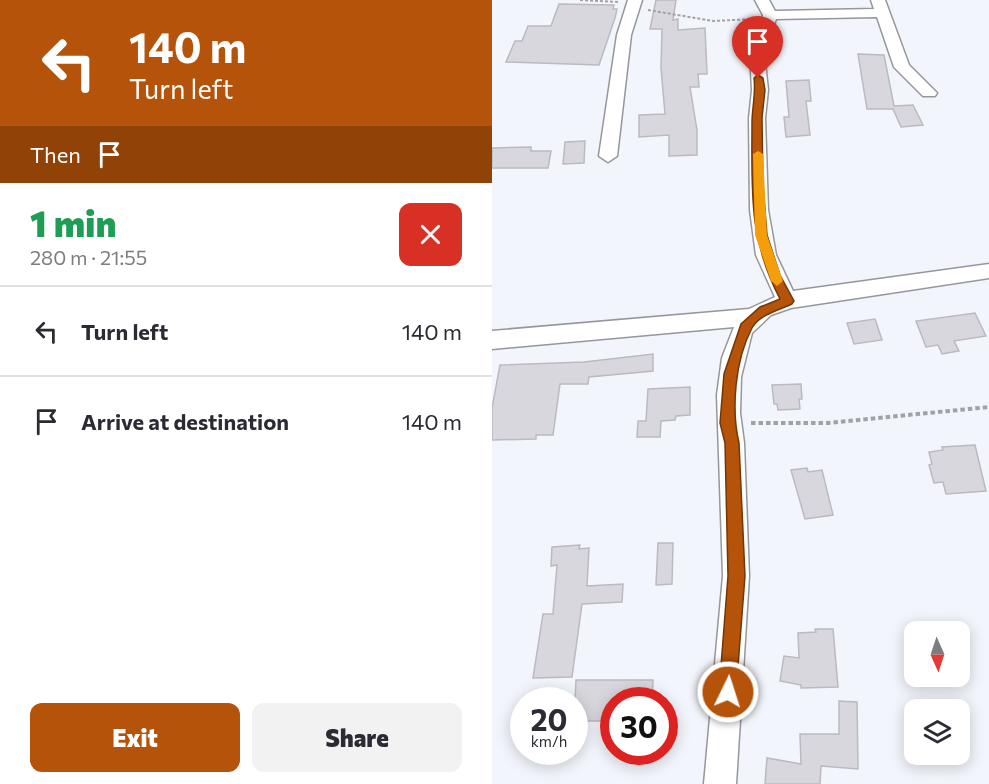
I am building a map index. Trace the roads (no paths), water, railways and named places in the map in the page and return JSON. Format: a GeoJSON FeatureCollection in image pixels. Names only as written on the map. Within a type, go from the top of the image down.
{"type":"FeatureCollection","features":[{"type":"Feature","properties":{"kind":"street"},"geometry":{"type":"LineString","coordinates":[[608,156],[624,34],[634,2]]}},
{"type":"Feature","properties":{"kind":"street"},"geometry":{"type":"LineString","coordinates":[[787,301],[766,255],[761,235],[759,210],[757,118],[760,90],[756,65],[767,11],[880,7],[902,67],[929,93]]}},
{"type":"Feature","properties":{"kind":"street"},"geometry":{"type":"LineString","coordinates":[[492,340],[753,317],[787,301],[989,271]]}},
{"type":"Feature","properties":{"kind":"street"},"geometry":{"type":"LineString","coordinates":[[720,784],[736,576],[732,443],[727,423],[735,355],[742,332],[753,317]]}}]}
